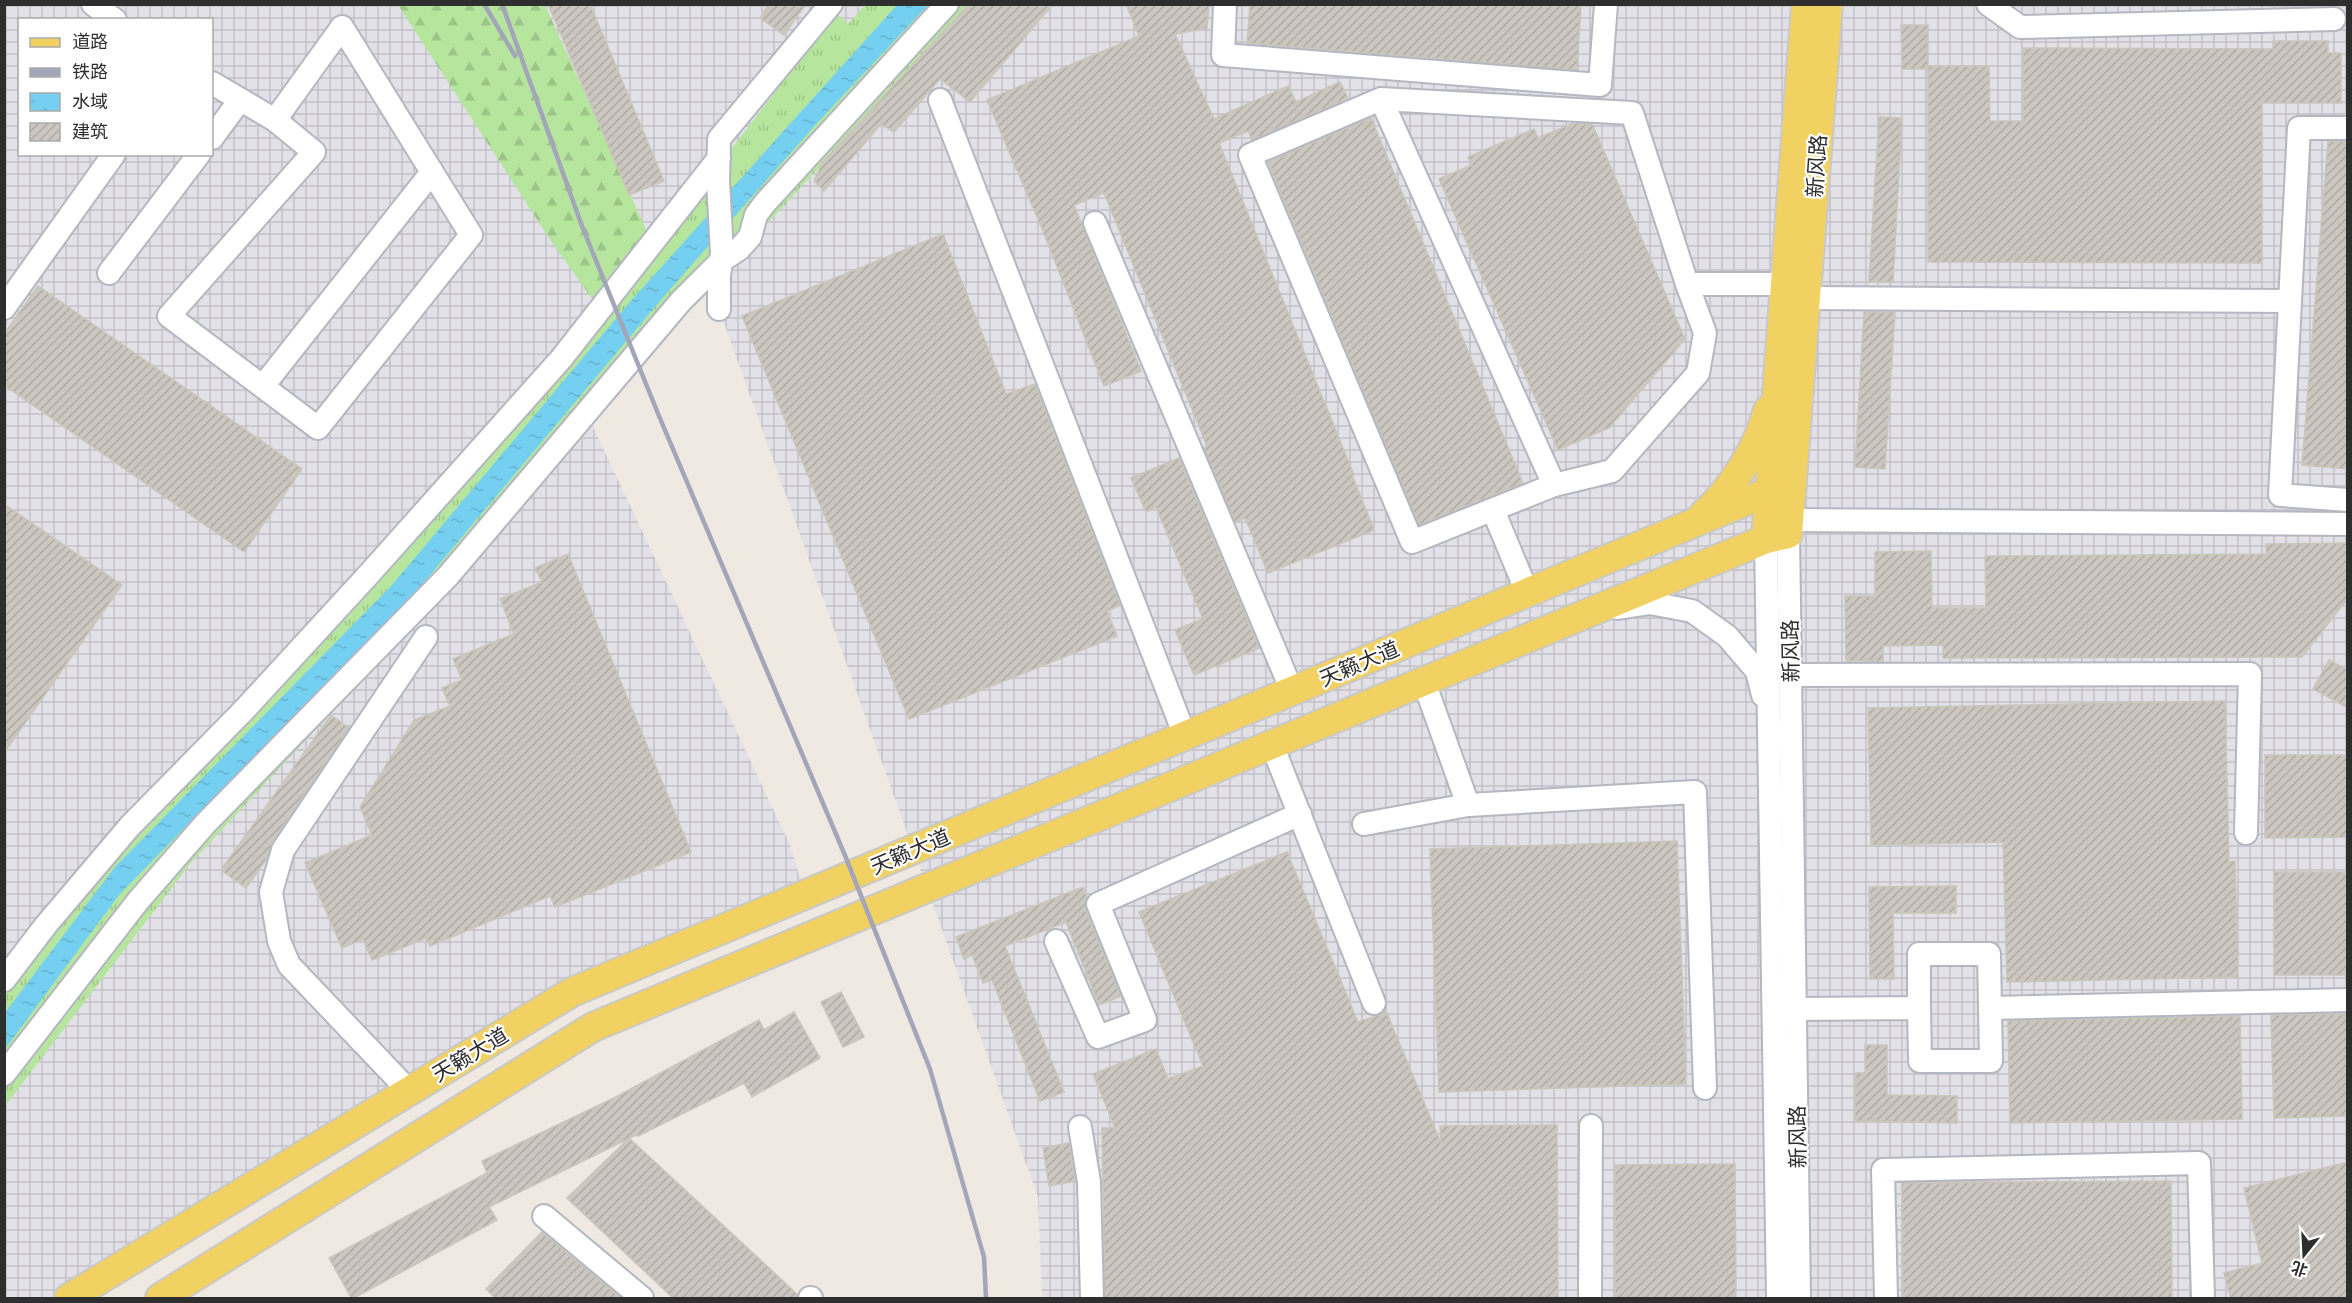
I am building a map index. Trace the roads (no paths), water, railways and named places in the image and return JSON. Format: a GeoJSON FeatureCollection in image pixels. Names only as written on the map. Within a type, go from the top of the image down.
{"type":"FeatureCollection","features":[{"type":"Feature","properties":{"kind":"main road","name":"新风路"},"geometry":{"type":"LineString","coordinates":[[1782,486],[1796,291],[1806,4]]}},
{"type":"Feature","properties":{"kind":"main road","name":"新风路"},"geometry":{"type":"LineString","coordinates":[[1781,531],[1780,365],[1796,291],[1828,4]]}},
{"type":"Feature","properties":{"kind":"main road"},"geometry":{"type":"LineString","coordinates":[[1695,522],[1719,500],[1763,429],[1780,365]]}},
{"type":"Feature","properties":{"kind":"main road","name":"天籁大道"},"geometry":{"type":"LineString","coordinates":[[69,1299],[572,992],[1782,486]]}},
{"type":"Feature","properties":{"kind":"main road","name":"天籁大道"},"geometry":{"type":"LineString","coordinates":[[160,1299],[593,1027],[1587,614],[1781,531]]}},
{"type":"Feature","properties":{"kind":"street"},"geometry":{"type":"LineString","coordinates":[[93,4],[112,18]]}},
{"type":"Feature","properties":{"kind":"street"},"geometry":{"type":"LineString","coordinates":[[718,309],[721,257],[719,139],[831,4]]}},
{"type":"Feature","properties":{"kind":"street"},"geometry":{"type":"LineString","coordinates":[[4,1074],[138,901],[205,824],[428,598],[681,301],[721,257],[739,249],[750,237],[756,215],[765,203],[947,4]]}},
{"type":"Feature","properties":{"kind":"street"},"geometry":{"type":"LineString","coordinates":[[1225,4],[1222,56],[1600,85],[1606,4]]}},
{"type":"Feature","properties":{"kind":"street"},"geometry":{"type":"LineString","coordinates":[[1988,4],[2020,27],[2334,19]]}},
{"type":"Feature","properties":{"kind":"street"},"geometry":{"type":"LineString","coordinates":[[213,84],[275,120],[314,152],[169,316],[318,428],[471,235],[342,27],[275,120]]}},
{"type":"Feature","properties":{"kind":"street"},"geometry":{"type":"LineString","coordinates":[[1381,99],[1554,486]]}},
{"type":"Feature","properties":{"kind":"street"},"geometry":{"type":"LineString","coordinates":[[1381,99],[1632,113],[1687,284],[1705,333],[1698,373],[1612,471],[1554,486],[1412,542],[1250,155],[1381,99]]}},
{"type":"Feature","properties":{"kind":"street"},"geometry":{"type":"LineString","coordinates":[[213,137],[240,100]]}},
{"type":"Feature","properties":{"kind":"street"},"geometry":{"type":"LineString","coordinates":[[940,100],[1185,736]]}},
{"type":"Feature","properties":{"kind":"street"},"geometry":{"type":"LineString","coordinates":[[2348,128],[2299,128],[2280,495],[2348,500]]}},
{"type":"Feature","properties":{"kind":"street"},"geometry":{"type":"LineString","coordinates":[[4,308],[113,156]]}},
{"type":"Feature","properties":{"kind":"street"},"geometry":{"type":"LineString","coordinates":[[109,273],[197,156]]}},
{"type":"Feature","properties":{"kind":"street"},"geometry":{"type":"LineString","coordinates":[[4,980],[46,925],[130,826],[244,710],[363,581],[561,359],[719,158]]}},
{"type":"Feature","properties":{"kind":"street"},"geometry":{"type":"LineString","coordinates":[[263,386],[432,172]]}},
{"type":"Feature","properties":{"kind":"street"},"geometry":{"type":"LineString","coordinates":[[1095,223],[1293,691]]}},
{"type":"Feature","properties":{"kind":"street"},"geometry":{"type":"LineString","coordinates":[[1687,284],[1796,291],[2289,301]]}},
{"type":"Feature","properties":{"kind":"street"},"geometry":{"type":"LineString","coordinates":[[1493,510],[1527,592]]}},
{"type":"Feature","properties":{"kind":"street"},"geometry":{"type":"LineString","coordinates":[[1781,531],[2348,524]]}},
{"type":"Feature","properties":{"kind":"street","name":"新风路"},"geometry":{"type":"LineString","coordinates":[[1781,531],[1790,675],[1799,1299]]}},
{"type":"Feature","properties":{"kind":"street","name":"新风路"},"geometry":{"type":"LineString","coordinates":[[1778,1299],[1769,717],[1781,531]]}},
{"type":"Feature","properties":{"kind":"street"},"geometry":{"type":"LineString","coordinates":[[1587,614],[1650,603],[1692,611],[1727,636],[1757,671],[1769,717]]}},
{"type":"Feature","properties":{"kind":"street"},"geometry":{"type":"LineString","coordinates":[[409,1091],[289,965],[279,941],[271,892],[283,850],[426,637]]}},
{"type":"Feature","properties":{"kind":"street"},"geometry":{"type":"LineString","coordinates":[[1790,675],[2250,674],[2246,833]]}},
{"type":"Feature","properties":{"kind":"street"},"geometry":{"type":"LineString","coordinates":[[1424,681],[1468,805]]}},
{"type":"Feature","properties":{"kind":"street"},"geometry":{"type":"LineString","coordinates":[[1272,745],[1374,1003]]}},
{"type":"Feature","properties":{"kind":"street"},"geometry":{"type":"LineString","coordinates":[[1364,824],[1468,805],[1695,792],[1705,1088]]}},
{"type":"Feature","properties":{"kind":"street"},"geometry":{"type":"LineString","coordinates":[[1056,941],[1098,1037],[1145,1020],[1098,904],[1300,814]]}},
{"type":"Feature","properties":{"kind":"street"},"geometry":{"type":"LineString","coordinates":[[1919,954],[1989,954],[1991,1061],[1920,1061],[1919,1008],[1919,954]]}},
{"type":"Feature","properties":{"kind":"street"},"geometry":{"type":"LineString","coordinates":[[1989,1008],[2348,1000]]}},
{"type":"Feature","properties":{"kind":"street"},"geometry":{"type":"LineString","coordinates":[[1795,1009],[1919,1008]]}},
{"type":"Feature","properties":{"kind":"street"},"geometry":{"type":"LineString","coordinates":[[1590,1299],[1591,1126]]}},
{"type":"Feature","properties":{"kind":"street"},"geometry":{"type":"LineString","coordinates":[[1080,1127],[1089,1182],[1092,1299]]}},
{"type":"Feature","properties":{"kind":"street"},"geometry":{"type":"LineString","coordinates":[[1886,1299],[1883,1170],[2199,1163],[2203,1299]]}},
{"type":"Feature","properties":{"kind":"street"},"geometry":{"type":"LineString","coordinates":[[544,1216],[642,1299]]}},
{"type":"Feature","properties":{"kind":"water"},"geometry":{"type":"Polygon","coordinates":[[[897,5],[928,5],[818,122],[665,295],[409,600],[119,895],[5,1049],[4,1014],[115,867],[392,585],[629,303],[897,5]]]}},
{"type":"Feature","properties":{"kind":"railway"},"geometry":{"type":"LineString","coordinates":[[484,4],[515,56]]}},
{"type":"Feature","properties":{"kind":"railway"},"geometry":{"type":"LineString","coordinates":[[502,4],[582,226],[659,416],[844,853],[930,1069],[984,1257],[986,1298]]}}]}
